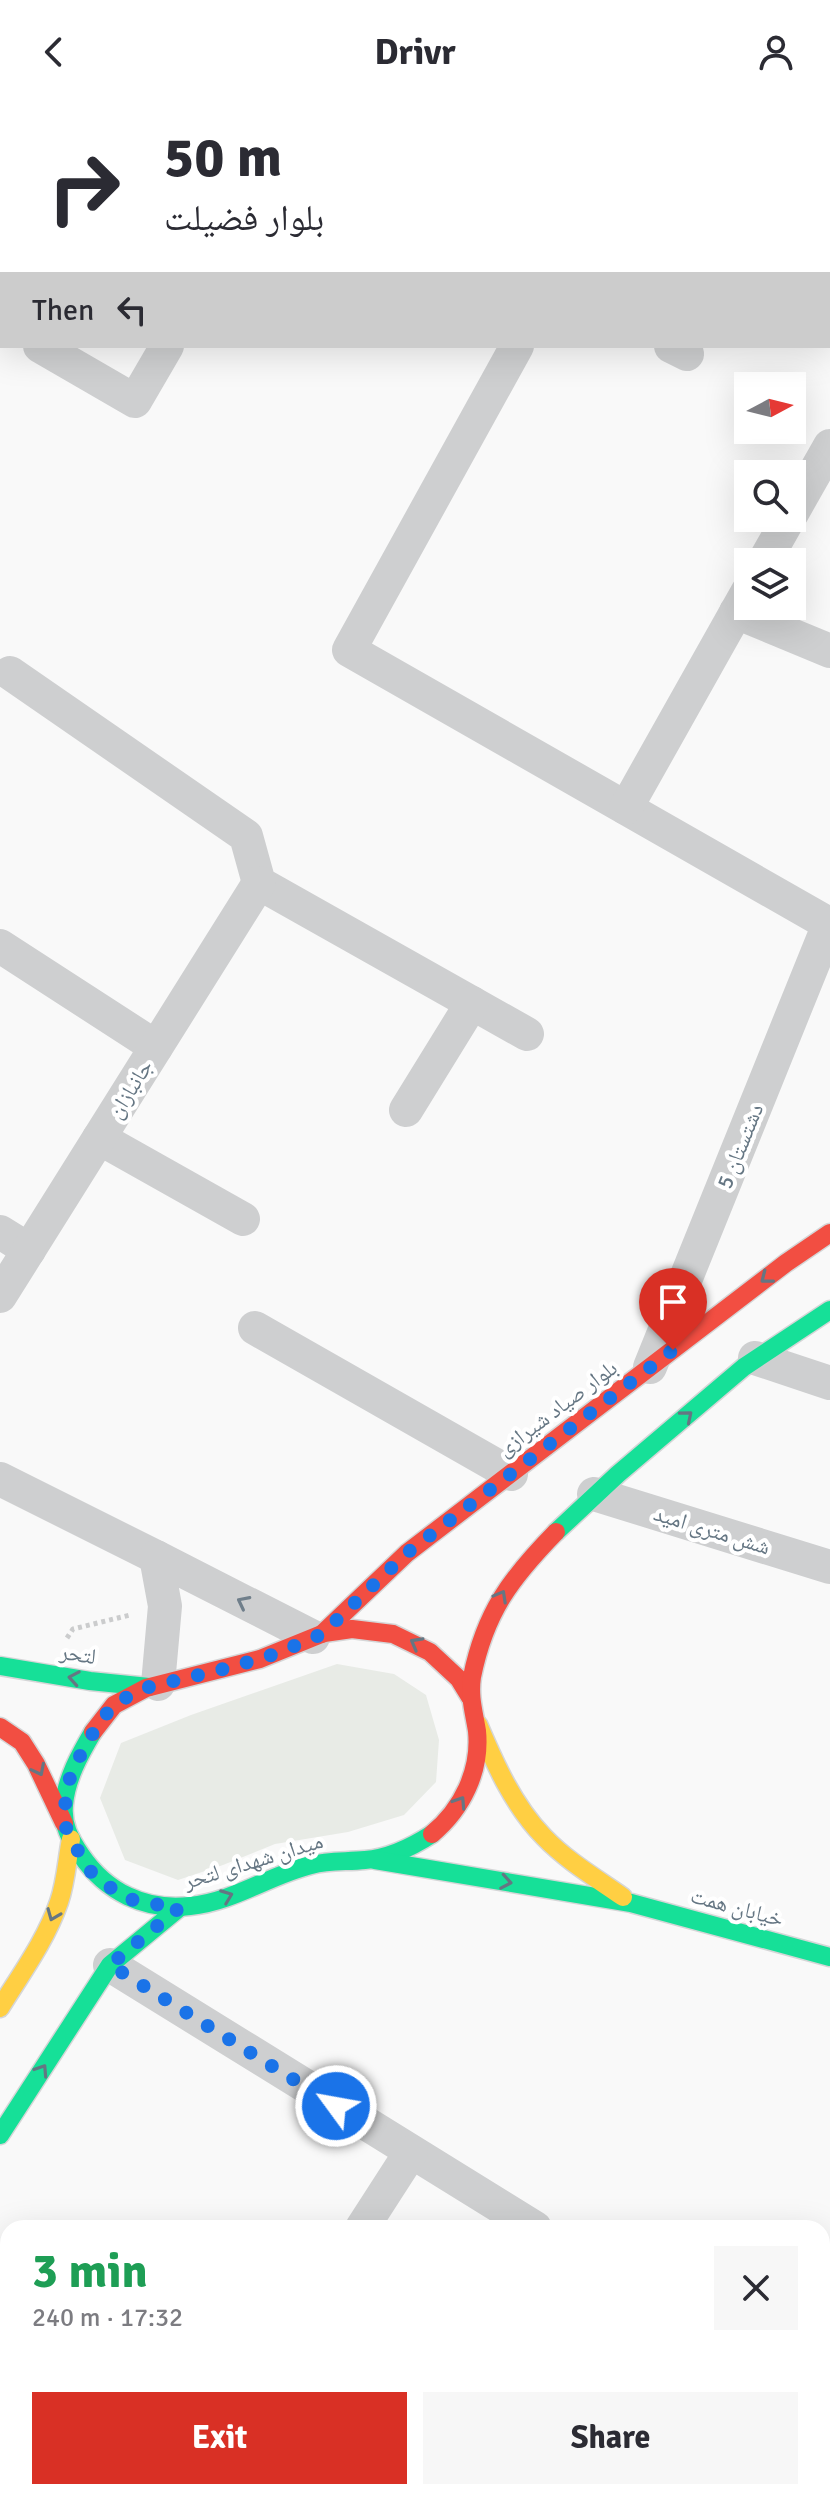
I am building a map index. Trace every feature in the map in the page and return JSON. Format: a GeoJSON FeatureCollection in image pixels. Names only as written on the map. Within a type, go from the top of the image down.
{"type":"FeatureCollection","features":[{"type":"Feature","properties":{"kind":"main road","name":"بلوار صیاد شیرازی"},"geometry":{"type":"LineString","coordinates":[[318,1635],[407,1553],[786,1263],[830,1233]]}},
{"type":"Feature","properties":{"kind":"main road"},"geometry":{"type":"LineString","coordinates":[[470,1697],[486,1629],[509,1581],[594,1494],[755,1358],[830,1310]]}},
{"type":"Feature","properties":{"kind":"main road","name":"میدان شهدای لتحر"},"geometry":{"type":"LineString","coordinates":[[359,1630],[401,1636],[415,1641],[442,1660],[465,1686],[475,1718],[476,1760],[471,1784],[455,1811],[415,1846],[373,1859],[312,1864],[206,1904],[179,1908],[135,1901],[116,1892],[90,1871],[68,1831],[66,1794],[72,1770],[101,1719],[121,1700],[154,1686],[278,1653],[318,1635],[359,1630]]}},
{"type":"Feature","properties":{"kind":"main road","name":"لتحر"},"geometry":{"type":"LineString","coordinates":[[0,1666],[90,1681],[154,1686]]}},
{"type":"Feature","properties":{"kind":"main road"},"geometry":{"type":"LineString","coordinates":[[475,1718],[515,1799],[535,1827],[560,1852],[631,1903]]}},
{"type":"Feature","properties":{"kind":"main road"},"geometry":{"type":"LineString","coordinates":[[0,1727],[22,1742],[68,1831],[60,1898],[40,1945],[0,2008]]}},
{"type":"Feature","properties":{"kind":"main road","name":"خیابان همت"},"geometry":{"type":"LineString","coordinates":[[373,1859],[631,1903],[830,1957]]}},
{"type":"Feature","properties":{"kind":"main road"},"geometry":{"type":"LineString","coordinates":[[0,2135],[110,1965],[179,1908]]}},
{"type":"Feature","properties":{"kind":"street"},"geometry":{"type":"LineString","coordinates":[[43,348],[135,401],[166,348]]}},
{"type":"Feature","properties":{"kind":"street"},"geometry":{"type":"LineString","coordinates":[[516,348],[349,650],[829,924]]}},
{"type":"Feature","properties":{"kind":"street"},"geometry":{"type":"LineString","coordinates":[[806,489],[830,446]]}},
{"type":"Feature","properties":{"kind":"street"},"geometry":{"type":"LineString","coordinates":[[626,808],[734,616]]}},
{"type":"Feature","properties":{"kind":"street"},"geometry":{"type":"LineString","coordinates":[[774,620],[830,651]]}},
{"type":"Feature","properties":{"kind":"street"},"geometry":{"type":"LineString","coordinates":[[10,673],[246,836],[259,883],[527,1034]]}},
{"type":"Feature","properties":{"kind":"street","name":"جانبازان"},"geometry":{"type":"LineString","coordinates":[[0,1296],[259,883]]}},
{"type":"Feature","properties":{"kind":"street","name":"دشتستان 5"},"geometry":{"type":"LineString","coordinates":[[650,1367],[829,924]]}},
{"type":"Feature","properties":{"kind":"street"},"geometry":{"type":"LineString","coordinates":[[0,946],[156,1047]]}},
{"type":"Feature","properties":{"kind":"street"},"geometry":{"type":"LineString","coordinates":[[406,1110],[472,1003]]}},
{"type":"Feature","properties":{"kind":"street"},"geometry":{"type":"LineString","coordinates":[[99,1138],[243,1219]]}},
{"type":"Feature","properties":{"kind":"street"},"geometry":{"type":"LineString","coordinates":[[0,1232],[29,1250]]}},
{"type":"Feature","properties":{"kind":"street"},"geometry":{"type":"LineString","coordinates":[[255,1328],[511,1474]]}},
{"type":"Feature","properties":{"kind":"street"},"geometry":{"type":"LineString","coordinates":[[755,1358],[830,1383]]}},
{"type":"Feature","properties":{"kind":"street"},"geometry":{"type":"LineString","coordinates":[[0,1479],[318,1635]]}},
{"type":"Feature","properties":{"kind":"street","name":"شش متری امید"},"geometry":{"type":"LineString","coordinates":[[594,1494],[830,1567]]}},
{"type":"Feature","properties":{"kind":"street"},"geometry":{"type":"LineString","coordinates":[[154,1686],[165,1606],[156,1557]]}},
{"type":"Feature","properties":{"kind":"street"},"geometry":{"type":"LineString","coordinates":[[110,1965],[522,2220]]}},
{"type":"Feature","properties":{"kind":"street"},"geometry":{"type":"LineString","coordinates":[[367,2220],[411,2152]]}},
{"type":"Feature","properties":{"kind":"shaded area"},"geometry":{"type":"Polygon","coordinates":[[[337,1664],[394,1674],[426,1695],[439,1740],[436,1782],[404,1815],[348,1832],[275,1844],[178,1880],[125,1860],[100,1798],[121,1743],[337,1664]]]}},
{"type":"Feature","properties":{"kind":"traffic: fast"},"geometry":{"type":"LineString","coordinates":[[556,1532],[618,1474],[744,1367],[830,1310]]}},
{"type":"Feature","properties":{"kind":"traffic: fast"},"geometry":{"type":"LineString","coordinates":[[0,1666],[149,1687]]}},
{"type":"Feature","properties":{"kind":"traffic: fast"},"geometry":{"type":"LineString","coordinates":[[93,1732],[68,1786],[64,1805],[66,1825],[70,1837],[91,1868],[115,1889],[142,1902],[173,1907],[206,1904],[311,1865],[374,1859],[392,1854],[432,1834]]}},
{"type":"Feature","properties":{"kind":"traffic: fast"},"geometry":{"type":"LineString","coordinates":[[375,1860],[631,1903],[830,1957]]}},
{"type":"Feature","properties":{"kind":"traffic: fast"},"geometry":{"type":"LineString","coordinates":[[0,2135],[110,1965],[179,1908]]}},
{"type":"Feature","properties":{"kind":"traffic: slow"},"geometry":{"type":"LineString","coordinates":[[478,1724],[506,1784],[533,1825],[562,1854],[623,1897]]}},
{"type":"Feature","properties":{"kind":"traffic: slow"},"geometry":{"type":"LineString","coordinates":[[0,2008],[54,1916],[63,1887],[71,1839]]}},
{"type":"Feature","properties":{"kind":"traffic: jam"},"geometry":{"type":"LineString","coordinates":[[322,1634],[407,1553],[786,1263],[830,1233]]}},
{"type":"Feature","properties":{"kind":"traffic: jam"},"geometry":{"type":"LineString","coordinates":[[432,1834],[460,1801],[476,1760],[477,1731],[471,1684],[484,1633],[513,1581],[556,1532]]}},
{"type":"Feature","properties":{"kind":"traffic: jam"},"geometry":{"type":"LineString","coordinates":[[93,1732],[114,1705],[146,1688],[260,1659],[324,1633],[352,1629],[393,1634],[430,1652],[459,1679],[470,1697]]}},
{"type":"Feature","properties":{"kind":"traffic: jam"},"geometry":{"type":"LineString","coordinates":[[0,1727],[22,1742],[64,1823]]}},
{"type":"Feature","properties":{"kind":"route"},"geometry":{"type":"LineString","coordinates":[[336,2106],[110,1965],[179,1908],[135,1901],[109,1888],[90,1871],[64,1823],[72,1770],[101,1719],[121,1700],[162,1683],[195,1677],[278,1653],[322,1634],[407,1553],[673,1350]]}}]}
